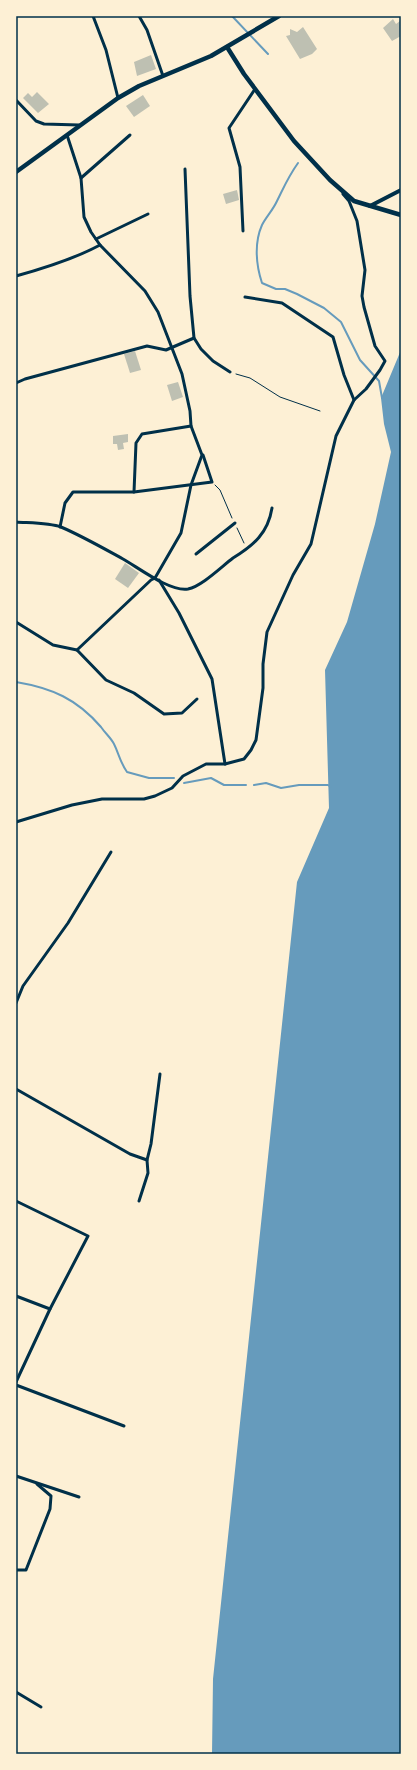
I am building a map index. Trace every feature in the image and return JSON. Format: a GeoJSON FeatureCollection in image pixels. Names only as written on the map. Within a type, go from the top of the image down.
{"type":"FeatureCollection","features":[{"type":"Feature","properties":{"kind":"main road"},"geometry":{"type":"LineString","coordinates":[[16,172],[118,98],[139,86],[212,56],[279,16]]}},
{"type":"Feature","properties":{"kind":"main road"},"geometry":{"type":"LineString","coordinates":[[227,47],[255,89],[294,141],[338,188],[354,200],[369,206],[401,214]]}},
{"type":"Feature","properties":{"kind":"street"},"geometry":{"type":"LineString","coordinates":[[93,16],[106,50],[118,98]]}},
{"type":"Feature","properties":{"kind":"street"},"geometry":{"type":"LineString","coordinates":[[139,16],[147,30],[163,76]]}},
{"type":"Feature","properties":{"kind":"street"},"geometry":{"type":"LineString","coordinates":[[243,231],[240,167],[229,128],[255,89]]}},
{"type":"Feature","properties":{"kind":"street"},"geometry":{"type":"LineString","coordinates":[[16,100],[36,121],[44,124],[80,125]]}},
{"type":"Feature","properties":{"kind":"street"},"geometry":{"type":"LineString","coordinates":[[60,527],[65,503],[73,492],[134,492],[212,482],[191,426],[188,394],[182,374],[158,312],[145,291],[100,245],[84,217],[80,178],[67,135]]}},
{"type":"Feature","properties":{"kind":"street"},"geometry":{"type":"LineString","coordinates":[[80,178],[130,135]]}},
{"type":"Feature","properties":{"kind":"street"},"geometry":{"type":"LineString","coordinates":[[185,169],[190,296],[194,338],[201,349],[213,361],[230,372]]}},
{"type":"Feature","properties":{"kind":"street"},"geometry":{"type":"LineString","coordinates":[[16,822],[72,805],[102,799],[144,799],[172,788],[183,776],[206,764],[225,764],[244,759],[252,750],[256,740],[263,688],[263,664],[267,632],[293,575],[311,544],[336,436],[354,400],[371,382],[385,361],[382,358],[372,336],[362,296],[364,270],[357,221],[349,202],[338,188]]}},
{"type":"Feature","properties":{"kind":"street"},"geometry":{"type":"LineString","coordinates":[[369,206],[401,190]]}},
{"type":"Feature","properties":{"kind":"street"},"geometry":{"type":"LineString","coordinates":[[96,238],[148,214]]}},
{"type":"Feature","properties":{"kind":"street"},"geometry":{"type":"LineString","coordinates":[[16,276],[55,265],[85,253],[100,245]]}},
{"type":"Feature","properties":{"kind":"street"},"geometry":{"type":"LineString","coordinates":[[245,297],[282,303],[333,337],[344,375],[354,400]]}},
{"type":"Feature","properties":{"kind":"street"},"geometry":{"type":"LineString","coordinates":[[16,383],[25,379],[147,346],[166,350],[194,338]]}},
{"type":"Feature","properties":{"kind":"street"},"geometry":{"type":"LineString","coordinates":[[134,492],[136,442],[142,434],[191,426]]}},
{"type":"Feature","properties":{"kind":"street"},"geometry":{"type":"LineString","coordinates":[[157,579],[181,533],[191,485],[202,454]]}},
{"type":"Feature","properties":{"kind":"street"},"geometry":{"type":"LineString","coordinates":[[16,522],[60,527],[157,579],[177,588],[187,589],[195,587],[221,566],[247,549],[267,528],[272,508]]}},
{"type":"Feature","properties":{"kind":"street"},"geometry":{"type":"LineString","coordinates":[[196,554],[235,523]]}},
{"type":"Feature","properties":{"kind":"street"},"geometry":{"type":"LineString","coordinates":[[157,579],[180,613],[212,679],[225,764]]}},
{"type":"Feature","properties":{"kind":"street"},"geometry":{"type":"LineString","coordinates":[[77,650],[150,580],[157,579]]}},
{"type":"Feature","properties":{"kind":"street"},"geometry":{"type":"LineString","coordinates":[[16,622],[53,645],[77,650],[106,680],[134,693],[164,714],[182,713],[197,699]]}},
{"type":"Feature","properties":{"kind":"street"},"geometry":{"type":"LineString","coordinates":[[16,1003],[23,986],[68,922],[111,852]]}},
{"type":"Feature","properties":{"kind":"street"},"geometry":{"type":"LineString","coordinates":[[139,1201],[148,1173],[147,1160],[151,1144],[160,1074]]}},
{"type":"Feature","properties":{"kind":"street"},"geometry":{"type":"LineString","coordinates":[[16,1089],[80,1127],[130,1154],[147,1160]]}},
{"type":"Feature","properties":{"kind":"street"},"geometry":{"type":"LineString","coordinates":[[16,1201],[88,1236],[50,1309],[16,1382]]}},
{"type":"Feature","properties":{"kind":"street"},"geometry":{"type":"LineString","coordinates":[[16,1296],[50,1309]]}},
{"type":"Feature","properties":{"kind":"street"},"geometry":{"type":"LineString","coordinates":[[16,1386],[124,1426]]}},
{"type":"Feature","properties":{"kind":"street"},"geometry":{"type":"LineString","coordinates":[[16,1476],[79,1497]]}},
{"type":"Feature","properties":{"kind":"street"},"geometry":{"type":"LineString","coordinates":[[16,1570],[26,1570],[50,1509],[51,1496],[37,1484]]}},
{"type":"Feature","properties":{"kind":"street"},"geometry":{"type":"LineString","coordinates":[[16,1692],[41,1706]]}},
{"type":"Feature","properties":{"kind":"path"},"geometry":{"type":"LineString","coordinates":[[230,372],[250,378],[280,397],[320,411]]}},
{"type":"Feature","properties":{"kind":"path"},"geometry":{"type":"LineString","coordinates":[[212,482],[220,490],[247,549]]}},
{"type":"Feature","properties":{"kind":"water"},"geometry":{"type":"Polygon","coordinates":[[[401,350],[401,1754],[212,1754],[213,1679],[297,882],[329,808],[325,670],[347,622],[375,524],[391,452],[384,424],[381,398],[401,350]]]}},
{"type":"Feature","properties":{"kind":"building"},"geometry":{"type":"Polygon","coordinates":[[[393,19],[396,24],[400,21],[401,22],[401,36],[392,41],[383,28],[393,19]]]}},
{"type":"Feature","properties":{"kind":"building"},"geometry":{"type":"Polygon","coordinates":[[[303,27],[317,49],[312,54],[300,59],[286,36],[290,35],[290,29],[297,32],[303,27]]]}},
{"type":"Feature","properties":{"kind":"building"},"geometry":{"type":"Polygon","coordinates":[[[151,55],[156,69],[137,76],[134,62],[151,55]]]}},
{"type":"Feature","properties":{"kind":"building"},"geometry":{"type":"Polygon","coordinates":[[[37,92],[49,104],[38,113],[23,98],[28,93],[32,97],[37,92]]]}},
{"type":"Feature","properties":{"kind":"building"},"geometry":{"type":"Polygon","coordinates":[[[143,95],[150,106],[134,117],[126,106],[143,95]]]}},
{"type":"Feature","properties":{"kind":"building"},"geometry":{"type":"Polygon","coordinates":[[[237,190],[239,200],[226,204],[223,194],[237,190]]]}},
{"type":"Feature","properties":{"kind":"building"},"geometry":{"type":"Polygon","coordinates":[[[135,351],[141,370],[130,373],[124,354],[135,351]]]}},
{"type":"Feature","properties":{"kind":"building"},"geometry":{"type":"Polygon","coordinates":[[[178,382],[183,397],[172,401],[167,385],[178,382]]]}},
{"type":"Feature","properties":{"kind":"building"},"geometry":{"type":"Polygon","coordinates":[[[128,434],[128,442],[123,443],[124,449],[118,450],[117,444],[113,444],[113,436],[128,434]]]}},
{"type":"Feature","properties":{"kind":"building"},"geometry":{"type":"Polygon","coordinates":[[[125,563],[139,573],[128,588],[115,579],[125,563]]]}},
{"type":"Feature","properties":{"kind":"waterway"},"geometry":{"type":"LineString","coordinates":[[232,16],[268,54]]}},
{"type":"Feature","properties":{"kind":"waterway"},"geometry":{"type":"LineString","coordinates":[[298,163],[259,232],[257,254],[258,269],[262,283],[276,289],[285,289],[297,294],[324,308],[341,322],[360,360],[379,381],[382,398]]}},
{"type":"Feature","properties":{"kind":"waterway"},"geometry":{"type":"LineString","coordinates":[[16,682],[52,691],[83,709],[92,717],[111,740],[127,772],[149,778],[174,778]]}},
{"type":"Feature","properties":{"kind":"waterway"},"geometry":{"type":"LineString","coordinates":[[184,783],[211,778],[224,785],[246,785]]}},
{"type":"Feature","properties":{"kind":"waterway"},"geometry":{"type":"LineString","coordinates":[[254,785],[266,783],[281,788],[299,785],[328,785],[331,787]]}}]}
